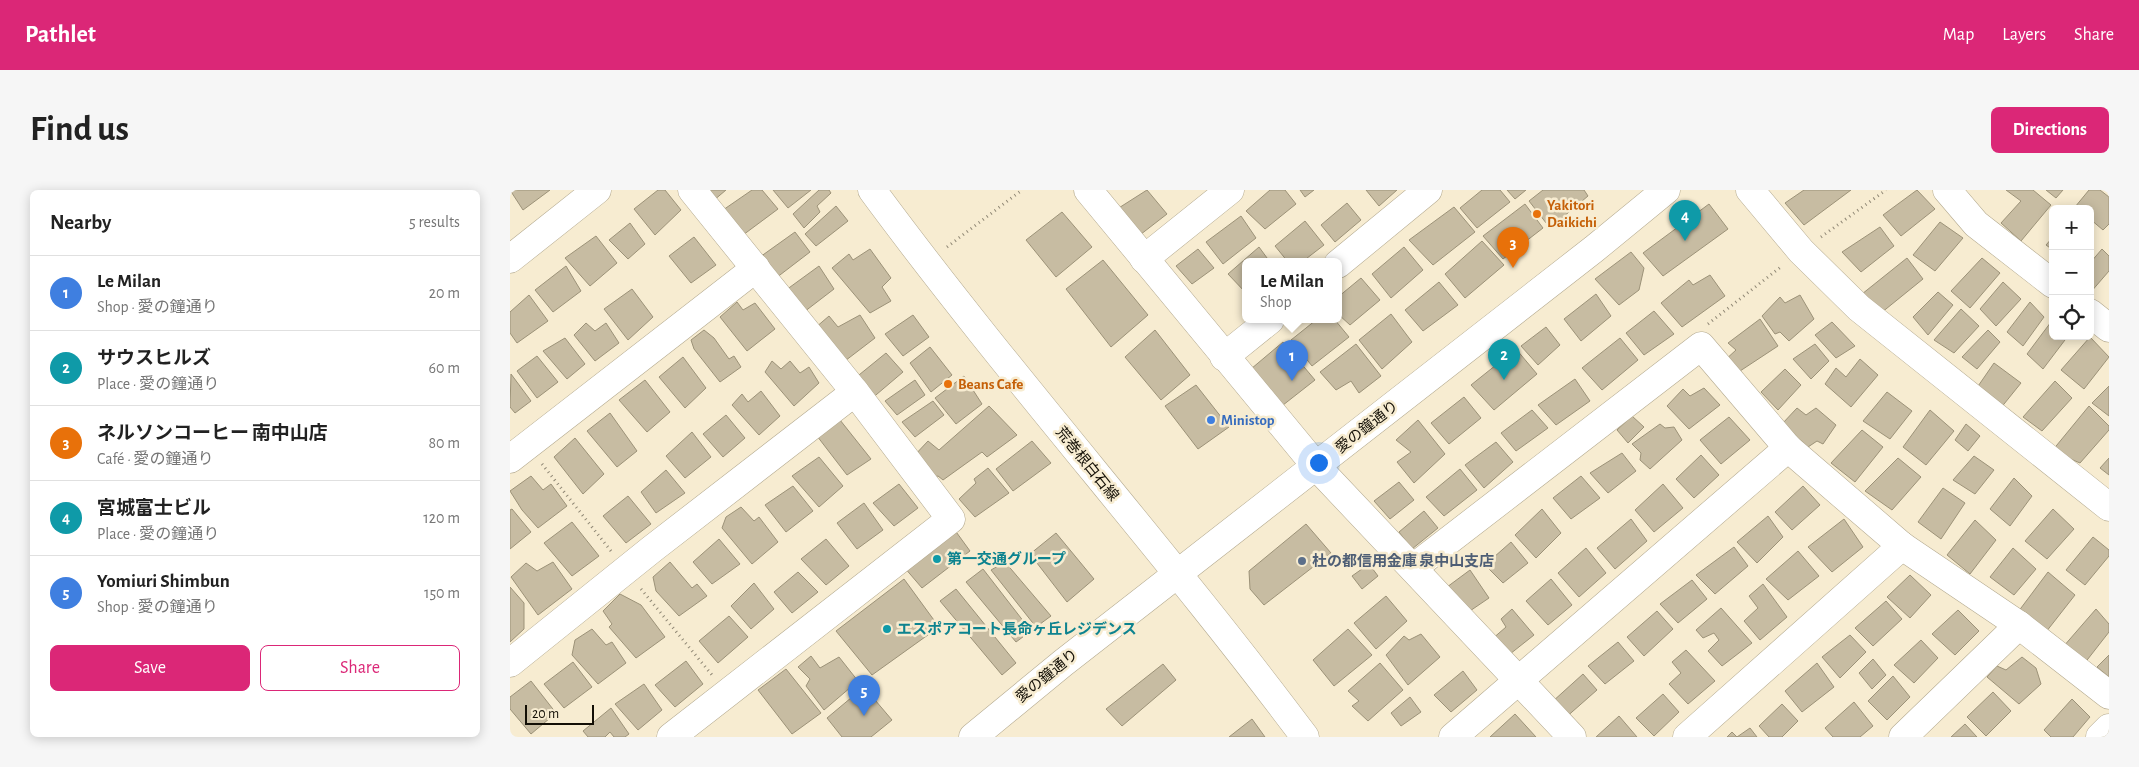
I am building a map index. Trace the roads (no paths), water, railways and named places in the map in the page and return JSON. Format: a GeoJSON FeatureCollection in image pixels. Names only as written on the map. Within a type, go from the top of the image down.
{"type":"FeatureCollection","features":[{"type":"Feature","properties":{"kind":"street"},"geometry":{"type":"LineString","coordinates":[[510,259],[597,190]]}},
{"type":"Feature","properties":{"kind":"street"},"geometry":{"type":"LineString","coordinates":[[671,737],[951,519],[855,392],[692,190]]}},
{"type":"Feature","properties":{"kind":"street","name":"荒巻根白石線"},"geometry":{"type":"LineString","coordinates":[[872,190],[927,264],[1099,480],[1179,575],[1304,737]]}},
{"type":"Feature","properties":{"kind":"street"},"geometry":{"type":"LineString","coordinates":[[1088,190],[1224,357],[1316,466],[1572,737]]}},
{"type":"Feature","properties":{"kind":"street"},"geometry":{"type":"LineString","coordinates":[[1144,259],[1230,190]]}},
{"type":"Feature","properties":{"kind":"street"},"geometry":{"type":"LineString","coordinates":[[1342,261],[1428,190]]}},
{"type":"Feature","properties":{"kind":"street","name":"愛の鐘通り"},"geometry":{"type":"LineString","coordinates":[[973,737],[1063,663],[1179,575],[1594,250],[1666,190]]}},
{"type":"Feature","properties":{"kind":"street"},"geometry":{"type":"LineString","coordinates":[[1750,190],[1801,251],[1859,308],[2109,507]]}},
{"type":"Feature","properties":{"kind":"street"},"geometry":{"type":"LineString","coordinates":[[1947,190],[1976,224],[2049,281]]}},
{"type":"Feature","properties":{"kind":"street"},"geometry":{"type":"LineString","coordinates":[[510,459],[756,268]]}},
{"type":"Feature","properties":{"kind":"street"},"geometry":{"type":"LineString","coordinates":[[2094,316],[2109,328]]}},
{"type":"Feature","properties":{"kind":"street"},"geometry":{"type":"LineString","coordinates":[[1224,357],[1266,323]]}},
{"type":"Feature","properties":{"kind":"street"},"geometry":{"type":"LineString","coordinates":[[1413,568],[1701,346],[1788,448],[1902,546],[2019,625],[2109,695]]}},
{"type":"Feature","properties":{"kind":"street"},"geometry":{"type":"LineString","coordinates":[[510,663],[652,549],[855,392]]}},
{"type":"Feature","properties":{"kind":"street"},"geometry":{"type":"LineString","coordinates":[[1453,737],[1788,448]]}},
{"type":"Feature","properties":{"kind":"street"},"geometry":{"type":"LineString","coordinates":[[1687,737],[1902,546]]}},
{"type":"Feature","properties":{"kind":"street"},"geometry":{"type":"LineString","coordinates":[[1903,737],[2019,625]]}},
{"type":"Feature","properties":{"kind":"street"},"geometry":{"type":"LineString","coordinates":[[2100,737],[2109,728]]}},
{"type":"Feature","properties":{"kind":"place","name":"Yakitori Daikichi"},"geometry":{"type":"Point","coordinates":[1537,214]}},
{"type":"Feature","properties":{"kind":"place","name":"宮城富士ビル"},"geometry":{"type":"Point","coordinates":[1685,241]}},
{"type":"Feature","properties":{"kind":"place","name":"ネルソンコーヒー 南中山店"},"geometry":{"type":"Point","coordinates":[1513,268]}},
{"type":"Feature","properties":{"kind":"place","name":"サウスヒルズ"},"geometry":{"type":"Point","coordinates":[1504,380]}},
{"type":"Feature","properties":{"kind":"place","name":"Le Milan"},"geometry":{"type":"Point","coordinates":[1292,381]}},
{"type":"Feature","properties":{"kind":"place","name":"Beans Cafe"},"geometry":{"type":"Point","coordinates":[948,384]}},
{"type":"Feature","properties":{"kind":"place","name":"Ministop"},"geometry":{"type":"Point","coordinates":[1211,420]}},
{"type":"Feature","properties":{"kind":"place","name":"第一交通グループ"},"geometry":{"type":"Point","coordinates":[937,559]}},
{"type":"Feature","properties":{"kind":"place","name":"杜の都信用金庫 泉中山支店"},"geometry":{"type":"Point","coordinates":[1302,561]}},
{"type":"Feature","properties":{"kind":"place","name":"エスポアコート長命ヶ丘レジデンス"},"geometry":{"type":"Point","coordinates":[887,629]}},
{"type":"Feature","properties":{"kind":"place","name":"Yomiuri Shimbun"},"geometry":{"type":"Point","coordinates":[864,716]}}]}
